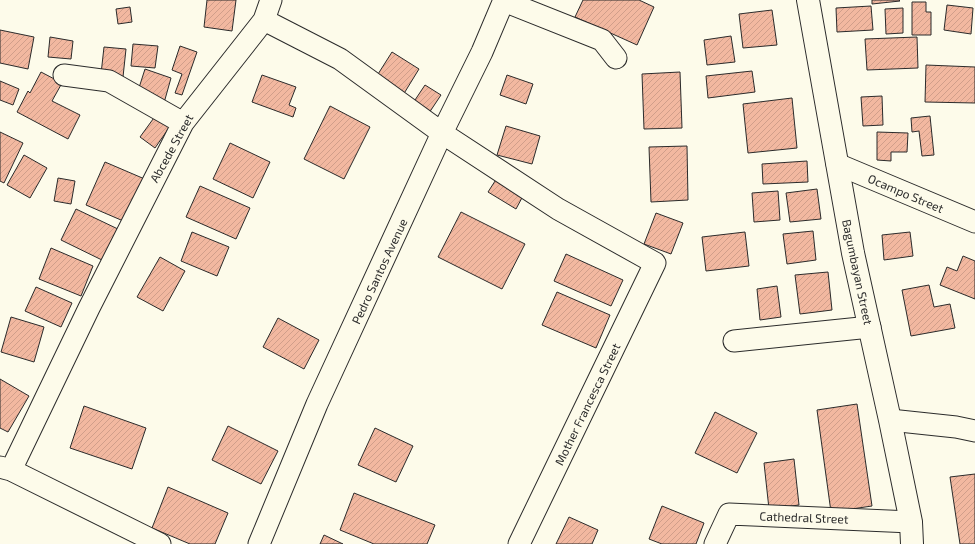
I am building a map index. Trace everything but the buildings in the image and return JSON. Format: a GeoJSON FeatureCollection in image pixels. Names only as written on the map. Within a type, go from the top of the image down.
{"type":"FeatureCollection","features":[{"type":"Feature","properties":{"kind":"main road","name":"Bagumbayan Street"},"geometry":{"type":"LineString","coordinates":[[808,0],[853,254],[911,522],[912,544]]}},
{"type":"Feature","properties":{"kind":"street","name":"Abcede Street"},"geometry":{"type":"LineString","coordinates":[[5,469],[183,123],[264,20],[272,0]]}},
{"type":"Feature","properties":{"kind":"street"},"geometry":{"type":"LineString","coordinates":[[504,1],[602,40],[616,58]]}},
{"type":"Feature","properties":{"kind":"street","name":"Pedro Santos Avenue"},"geometry":{"type":"LineString","coordinates":[[259,544],[317,404],[442,133],[482,52],[504,1]]}},
{"type":"Feature","properties":{"kind":"street"},"geometry":{"type":"LineString","coordinates":[[264,20],[340,59],[442,133]]}},
{"type":"Feature","properties":{"kind":"street"},"geometry":{"type":"LineString","coordinates":[[64,75],[109,81],[183,123]]}},
{"type":"Feature","properties":{"kind":"street","name":"Mother Francesca Street"},"geometry":{"type":"LineString","coordinates":[[442,133],[558,209],[655,263],[519,544]]}},
{"type":"Feature","properties":{"kind":"street","name":"Ocampo Street"},"geometry":{"type":"LineString","coordinates":[[837,164],[975,222]]}},
{"type":"Feature","properties":{"kind":"street"},"geometry":{"type":"LineString","coordinates":[[734,341],[870,327]]}},
{"type":"Feature","properties":{"kind":"street"},"geometry":{"type":"LineString","coordinates":[[890,420],[956,427],[975,431]]}},
{"type":"Feature","properties":{"kind":"street"},"geometry":{"type":"LineString","coordinates":[[5,469],[160,544]]}},
{"type":"Feature","properties":{"kind":"street","name":"Cathedral Street"},"geometry":{"type":"LineString","coordinates":[[715,544],[729,514],[911,522]]}}]}
